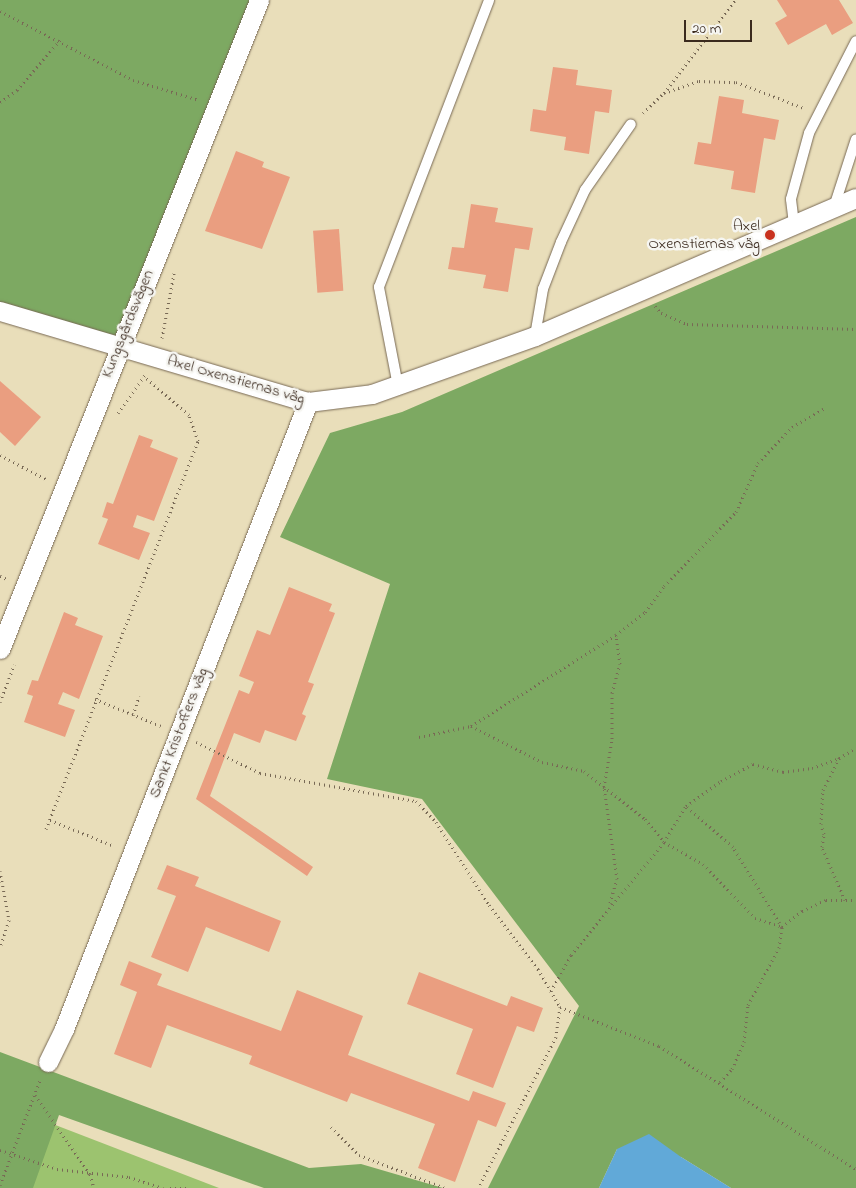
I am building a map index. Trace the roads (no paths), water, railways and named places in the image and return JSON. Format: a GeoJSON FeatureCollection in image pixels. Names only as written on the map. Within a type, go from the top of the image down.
{"type":"FeatureCollection","features":[{"type":"Feature","properties":{"kind":"street","name":"Kungsgårdsvägen"},"geometry":{"type":"LineString","coordinates":[[0,649],[119,344],[259,0]]}},
{"type":"Feature","properties":{"kind":"street","name":"Axel Oxenstiernas väg"},"geometry":{"type":"LineString","coordinates":[[0,311],[119,344],[223,379],[308,402],[372,394],[535,336],[640,288],[856,198]]}},
{"type":"Feature","properties":{"kind":"street","name":"Sankt Kristoffers väg"},"geometry":{"type":"LineString","coordinates":[[48,1062],[64,1029],[308,402]]}},
{"type":"Feature","properties":{"kind":"lane"},"geometry":{"type":"LineString","coordinates":[[398,386],[380,287],[489,0]]}},
{"type":"Feature","properties":{"kind":"lane"},"geometry":{"type":"LineString","coordinates":[[794,224],[791,199],[809,133],[856,41]]}},
{"type":"Feature","properties":{"kind":"lane"},"geometry":{"type":"LineString","coordinates":[[535,336],[543,289],[561,242],[585,190],[631,124]]}},
{"type":"Feature","properties":{"kind":"lane"},"geometry":{"type":"LineString","coordinates":[[833,208],[856,139]]}},
{"type":"Feature","properties":{"kind":"water"},"geometry":{"type":"Polygon","coordinates":[[[649,1134],[681,1157],[731,1188],[599,1188],[617,1149],[649,1134]]]}},
{"type":"Feature","properties":{"kind":"place","name":"Axel Oxenstiernas väg"},"geometry":{"type":"Point","coordinates":[770,235]}}]}
